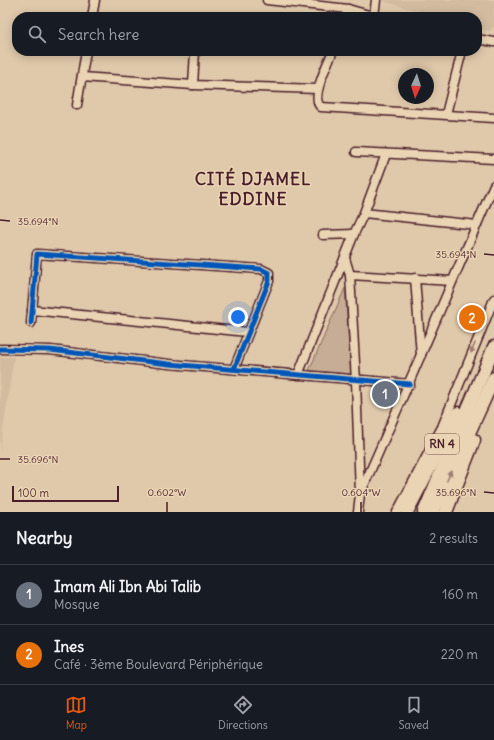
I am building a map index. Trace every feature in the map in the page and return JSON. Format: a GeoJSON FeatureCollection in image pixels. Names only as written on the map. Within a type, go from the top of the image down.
{"type":"FeatureCollection","features":[{"type":"Feature","properties":{"kind":"highway","name":"RN 4"},"geometry":{"type":"LineString","coordinates":[[424,512],[494,347]]}},
{"type":"Feature","properties":{"kind":"highway","name":"RN 4"},"geometry":{"type":"LineString","coordinates":[[407,512],[466,399],[480,378]]}},
{"type":"Feature","properties":{"kind":"highway","name":"RN 4"},"geometry":{"type":"LineString","coordinates":[[434,512],[494,378]]}},
{"type":"Feature","properties":{"kind":"highway","name":"RN 4"},"geometry":{"type":"LineString","coordinates":[[446,512],[494,388]]}},
{"type":"Feature","properties":{"kind":"highway"},"geometry":{"type":"LineString","coordinates":[[442,427],[466,399]]}},
{"type":"Feature","properties":{"kind":"street"},"geometry":{"type":"LineString","coordinates":[[93,12],[95,0]]}},
{"type":"Feature","properties":{"kind":"street"},"geometry":{"type":"LineString","coordinates":[[267,0],[348,8],[360,12]]}},
{"type":"Feature","properties":{"kind":"street"},"geometry":{"type":"LineString","coordinates":[[375,12],[376,0]]}},
{"type":"Feature","properties":{"kind":"street"},"geometry":{"type":"LineString","coordinates":[[347,12],[348,8]]}},
{"type":"Feature","properties":{"kind":"street"},"geometry":{"type":"LineString","coordinates":[[482,40],[494,42]]}},
{"type":"Feature","properties":{"kind":"street"},"geometry":{"type":"LineString","coordinates":[[77,105],[85,56]]}},
{"type":"Feature","properties":{"kind":"street"},"geometry":{"type":"LineString","coordinates":[[192,85],[195,56]]}},
{"type":"Feature","properties":{"kind":"street"},"geometry":{"type":"LineString","coordinates":[[331,56],[318,90],[318,103],[324,108],[494,118]]}},
{"type":"Feature","properties":{"kind":"street"},"geometry":{"type":"LineString","coordinates":[[446,114],[461,56]]}},
{"type":"Feature","properties":{"kind":"street"},"geometry":{"type":"LineString","coordinates":[[82,77],[192,85],[318,90]]}},
{"type":"Feature","properties":{"kind":"street"},"geometry":{"type":"LineString","coordinates":[[356,152],[494,159]]}},
{"type":"Feature","properties":{"kind":"street"},"geometry":{"type":"LineString","coordinates":[[298,375],[386,154]]}},
{"type":"Feature","properties":{"kind":"street"},"geometry":{"type":"LineString","coordinates":[[360,494],[410,384],[452,281],[494,185]]}},
{"type":"Feature","properties":{"kind":"street"},"geometry":{"type":"LineString","coordinates":[[364,212],[477,225]]}},
{"type":"Feature","properties":{"kind":"street"},"geometry":{"type":"LineString","coordinates":[[323,235],[354,234]]}},
{"type":"Feature","properties":{"kind":"street"},"geometry":{"type":"LineString","coordinates":[[31,323],[37,254],[261,269],[269,273],[269,281],[247,332],[234,369]]}},
{"type":"Feature","properties":{"kind":"street"},"geometry":{"type":"LineString","coordinates":[[345,258],[350,275],[356,381],[360,494],[358,512]]}},
{"type":"Feature","properties":{"kind":"street"},"geometry":{"type":"LineString","coordinates":[[350,275],[452,281]]}},
{"type":"Feature","properties":{"kind":"street"},"geometry":{"type":"LineString","coordinates":[[415,278],[421,358]]}},
{"type":"Feature","properties":{"kind":"street"},"geometry":{"type":"LineString","coordinates":[[397,512],[442,427],[494,299]]}},
{"type":"Feature","properties":{"kind":"street"},"geometry":{"type":"LineString","coordinates":[[32,310],[247,332]]}},
{"type":"Feature","properties":{"kind":"street"},"geometry":{"type":"LineString","coordinates":[[0,348],[50,350],[356,381],[410,384]]}},
{"type":"Feature","properties":{"kind":"shaded area"},"geometry":{"type":"Polygon","coordinates":[[[385,0],[494,0],[494,27],[489,31],[482,29],[482,12],[422,12],[385,2],[385,0]]]}},
{"type":"Feature","properties":{"kind":"shaded area"},"geometry":{"type":"Polygon","coordinates":[[[345,288],[351,375],[308,373],[345,288]]]}},
{"type":"Feature","properties":{"kind":"shaded area"},"geometry":{"type":"Polygon","coordinates":[[[0,357],[14,357],[0,451],[0,357]]]}},
{"type":"Feature","properties":{"kind":"cycle path"},"geometry":{"type":"LineString","coordinates":[[31,323],[37,254],[261,269],[269,273],[269,281],[234,369]]}},
{"type":"Feature","properties":{"kind":"cycle path"},"geometry":{"type":"LineString","coordinates":[[0,349],[50,350],[169,364],[410,384]]}},
{"type":"Feature","properties":{"kind":"place","name":"Ines"},"geometry":{"type":"Point","coordinates":[472,318]}},
{"type":"Feature","properties":{"kind":"place","name":"Imam Ali Ibn Abi Talib"},"geometry":{"type":"Point","coordinates":[385,394]}},
{"type":"Feature","properties":{"kind":"district","name":"CITÉ DJAMEL EDDINE"},"geometry":{"type":"Point","coordinates":[253,189]}}]}
